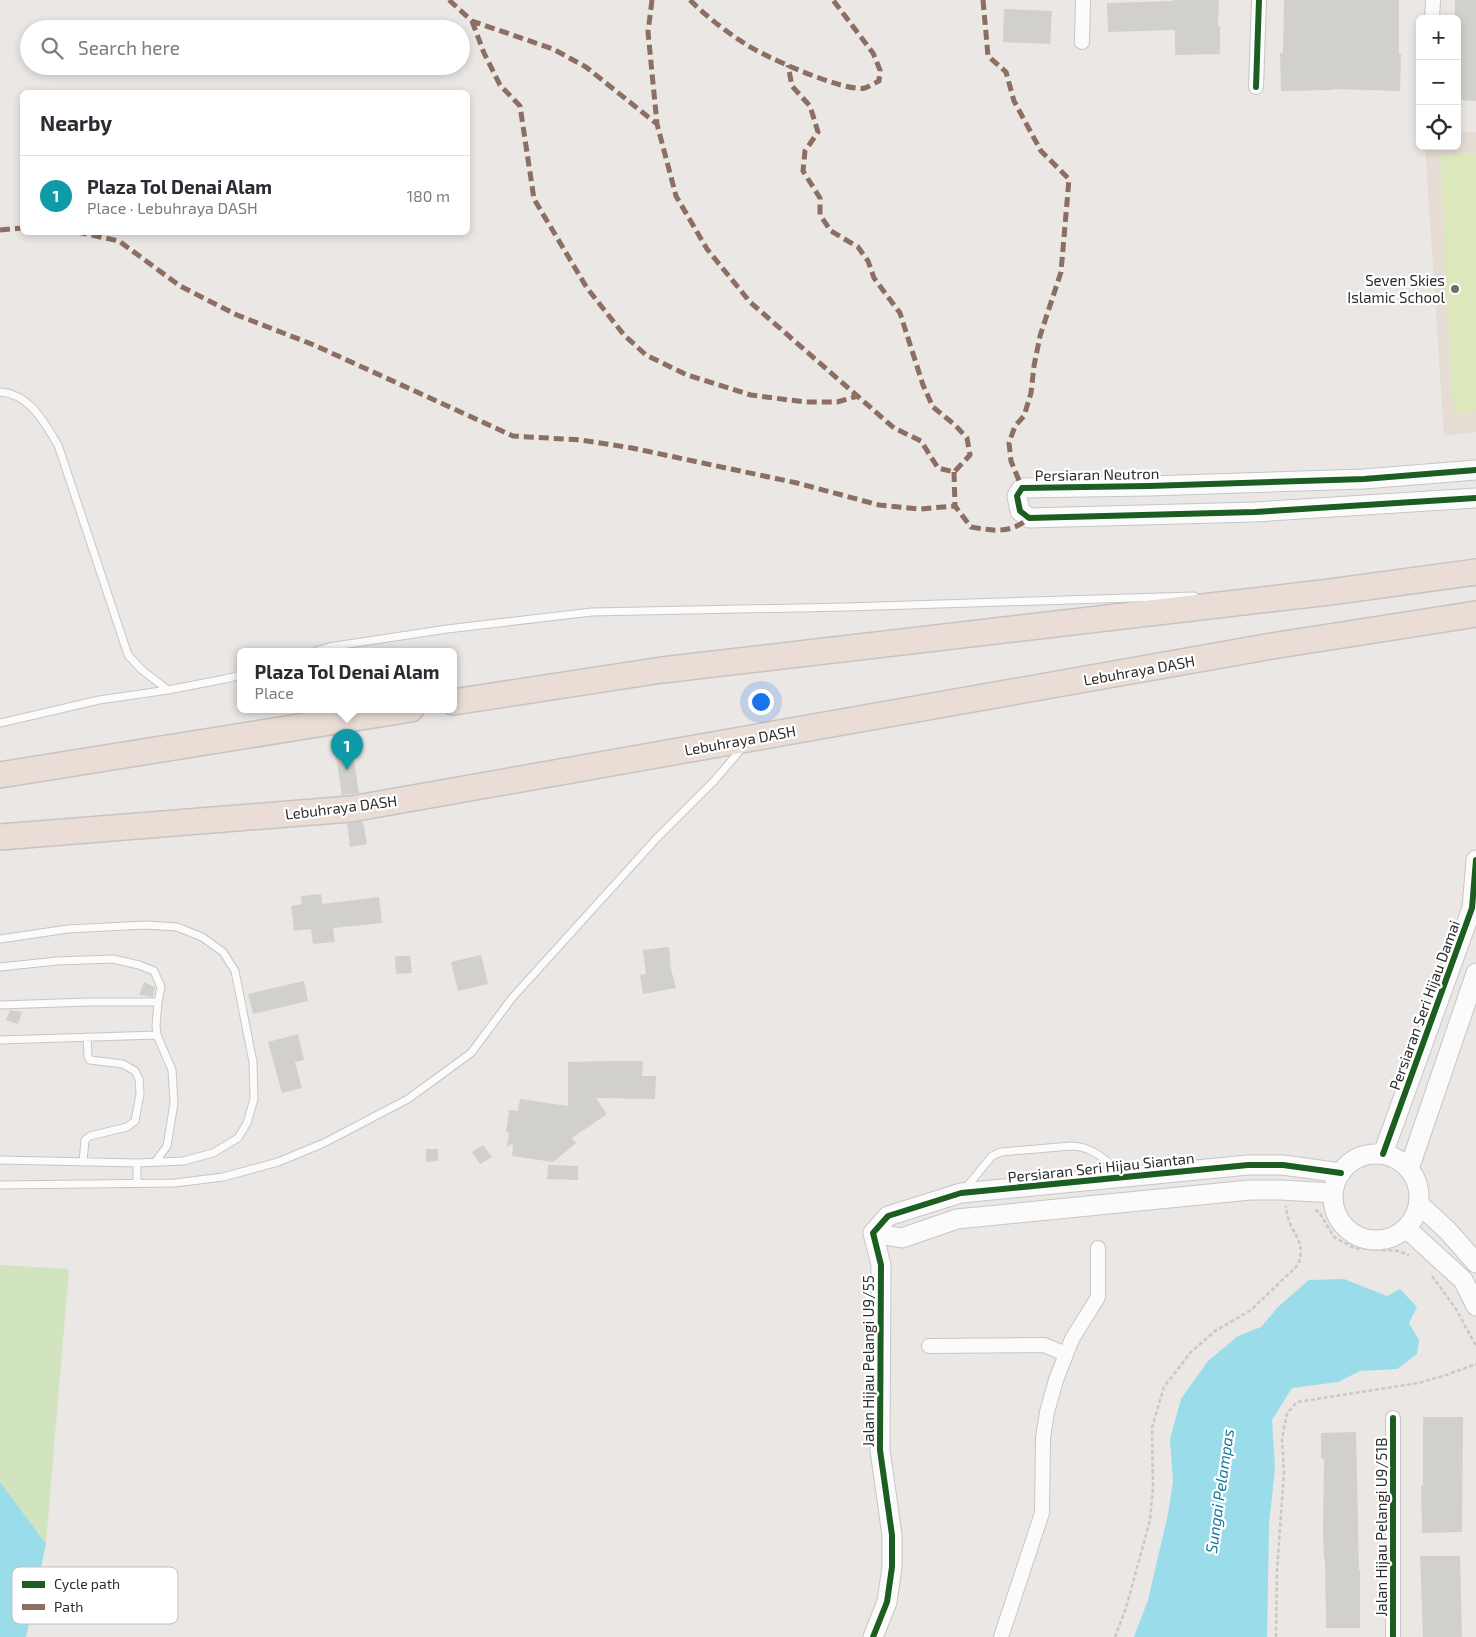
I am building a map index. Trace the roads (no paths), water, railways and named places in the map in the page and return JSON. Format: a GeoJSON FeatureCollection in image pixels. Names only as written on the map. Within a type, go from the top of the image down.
{"type":"FeatureCollection","features":[{"type":"Feature","properties":{"kind":"highway"},"geometry":{"type":"LineString","coordinates":[[457,701],[662,670],[1330,592],[1476,572]]}},
{"type":"Feature","properties":{"kind":"highway","name":"Lebuhraya DASH"},"geometry":{"type":"LineString","coordinates":[[0,836],[351,809],[1278,645],[1476,614]]}},
{"type":"Feature","properties":{"kind":"highway"},"geometry":{"type":"LineString","coordinates":[[0,775],[386,713]]}},
{"type":"Feature","properties":{"kind":"street"},"geometry":{"type":"LineString","coordinates":[[1082,42],[1083,0]]}},
{"type":"Feature","properties":{"kind":"street"},"geometry":{"type":"LineString","coordinates":[[1256,87],[1260,0]]}},
{"type":"Feature","properties":{"kind":"street"},"geometry":{"type":"LineString","coordinates":[[1432,15],[1433,0]]}},
{"type":"Feature","properties":{"kind":"street","name":"Persiaran Neutron"},"geometry":{"type":"LineString","coordinates":[[1476,470],[1364,479],[1158,486],[1022,488],[1016,496],[1020,510],[1030,518],[1255,512],[1476,498]]}},
{"type":"Feature","properties":{"kind":"street","name":"Persiaran Seri Hijau Damai"},"geometry":{"type":"LineString","coordinates":[[1383,1154],[1472,908],[1476,860]]}},
{"type":"Feature","properties":{"kind":"street"},"geometry":{"type":"LineString","coordinates":[[1409,1169],[1476,973]]}},
{"type":"Feature","properties":{"kind":"street"},"geometry":{"type":"LineString","coordinates":[[1369,1154],[1383,1154],[1397,1159],[1409,1169],[1417,1186],[1419,1204],[1412,1221],[1406,1228],[1394,1236],[1379,1239],[1364,1238],[1351,1232],[1341,1221],[1334,1208],[1333,1194],[1336,1180],[1341,1172],[1356,1159],[1369,1154]]}},
{"type":"Feature","properties":{"kind":"street","name":"Persiaran Seri Hijau Siantan"},"geometry":{"type":"LineString","coordinates":[[873,1233],[888,1216],[962,1194],[1248,1166],[1283,1165],[1341,1172]]}},
{"type":"Feature","properties":{"kind":"street"},"geometry":{"type":"LineString","coordinates":[[873,1233],[902,1238],[957,1219],[1250,1190],[1333,1194]]}},
{"type":"Feature","properties":{"kind":"street"},"geometry":{"type":"LineString","coordinates":[[1419,1204],[1448,1231],[1476,1263]]}},
{"type":"Feature","properties":{"kind":"street"},"geometry":{"type":"LineString","coordinates":[[1406,1228],[1463,1280],[1476,1306]]}},
{"type":"Feature","properties":{"kind":"street","name":"Jalan Hijau Pelangi U9/55"},"geometry":{"type":"LineString","coordinates":[[873,1233],[880,1265],[880,1450],[892,1535],[892,1567],[887,1602],[874,1637]]}},
{"type":"Feature","properties":{"kind":"street"},"geometry":{"type":"LineString","coordinates":[[1001,1637],[1042,1512],[1043,1438],[1051,1396],[1072,1339],[1098,1298],[1098,1248]]}},
{"type":"Feature","properties":{"kind":"street"},"geometry":{"type":"LineString","coordinates":[[929,1346],[1044,1345],[1066,1354]]}},
{"type":"Feature","properties":{"kind":"street","name":"Jalan Hijau Pelangi U9/51B"},"geometry":{"type":"LineString","coordinates":[[1393,1418],[1393,1637]]}},
{"type":"Feature","properties":{"kind":"lane"},"geometry":{"type":"LineString","coordinates":[[0,392],[24,400],[39,414],[58,445],[128,655],[142,670],[168,690]]}},
{"type":"Feature","properties":{"kind":"lane"},"geometry":{"type":"LineString","coordinates":[[1241,594],[1330,592]]}},
{"type":"Feature","properties":{"kind":"lane"},"geometry":{"type":"LineString","coordinates":[[326,648],[448,629],[592,612],[856,607],[1202,596]]}},
{"type":"Feature","properties":{"kind":"lane"},"geometry":{"type":"LineString","coordinates":[[0,723],[99,700],[168,690],[237,676]]}},
{"type":"Feature","properties":{"kind":"lane"},"geometry":{"type":"LineString","coordinates":[[0,1185],[175,1183],[223,1177],[278,1162],[324,1143],[408,1099],[470,1053],[512,998],[656,839],[714,781],[750,739]]}},
{"type":"Feature","properties":{"kind":"lane"},"geometry":{"type":"LineString","coordinates":[[0,939],[68,929],[145,926],[177,928],[202,937],[223,952],[235,971],[253,1062],[254,1099],[247,1123],[238,1138],[213,1153],[183,1162],[156,1161],[137,1163],[0,1160]]}},
{"type":"Feature","properties":{"kind":"lane"},"geometry":{"type":"LineString","coordinates":[[0,967],[57,961],[113,959],[140,965],[154,971],[161,987],[156,1026],[172,1070],[174,1103],[167,1146],[156,1161]]}},
{"type":"Feature","properties":{"kind":"lane"},"geometry":{"type":"LineString","coordinates":[[0,1005],[158,1002]]}},
{"type":"Feature","properties":{"kind":"lane"},"geometry":{"type":"LineString","coordinates":[[0,1040],[158,1035]]}},
{"type":"Feature","properties":{"kind":"lane"},"geometry":{"type":"LineString","coordinates":[[83,1161],[85,1140],[90,1136],[127,1127],[135,1121],[140,1094],[139,1079],[135,1071],[123,1064],[90,1060],[88,1057],[88,1037]]}},
{"type":"Feature","properties":{"kind":"lane"},"geometry":{"type":"LineString","coordinates":[[962,1194],[992,1156],[1001,1152],[1081,1146],[1090,1149],[1127,1177]]}},
{"type":"Feature","properties":{"kind":"lane"},"geometry":{"type":"LineString","coordinates":[[137,1163],[137,1183]]}},
{"type":"Feature","properties":{"kind":"water","name":"Sungai Pelampas"},"geometry":{"type":"Polygon","coordinates":[[[1344,1279],[1387,1296],[1400,1289],[1417,1307],[1409,1323],[1419,1340],[1417,1354],[1397,1369],[1360,1371],[1338,1382],[1292,1388],[1272,1420],[1275,1468],[1269,1524],[1267,1637],[1134,1637],[1148,1600],[1168,1514],[1173,1481],[1170,1439],[1181,1399],[1208,1361],[1238,1336],[1261,1327],[1278,1307],[1309,1280],[1344,1279]]]}},
{"type":"Feature","properties":{"kind":"water"},"geometry":{"type":"Polygon","coordinates":[[[0,1482],[46,1544],[41,1567],[12,1567],[12,1624],[29,1624],[26,1637],[0,1637],[0,1482]]]}},
{"type":"Feature","properties":{"kind":"place","name":"Seven Skies Islamic School"},"geometry":{"type":"Point","coordinates":[1455,289]}},
{"type":"Feature","properties":{"kind":"place","name":"Plaza Tol Denai Alam"},"geometry":{"type":"Point","coordinates":[347,770]}}]}
